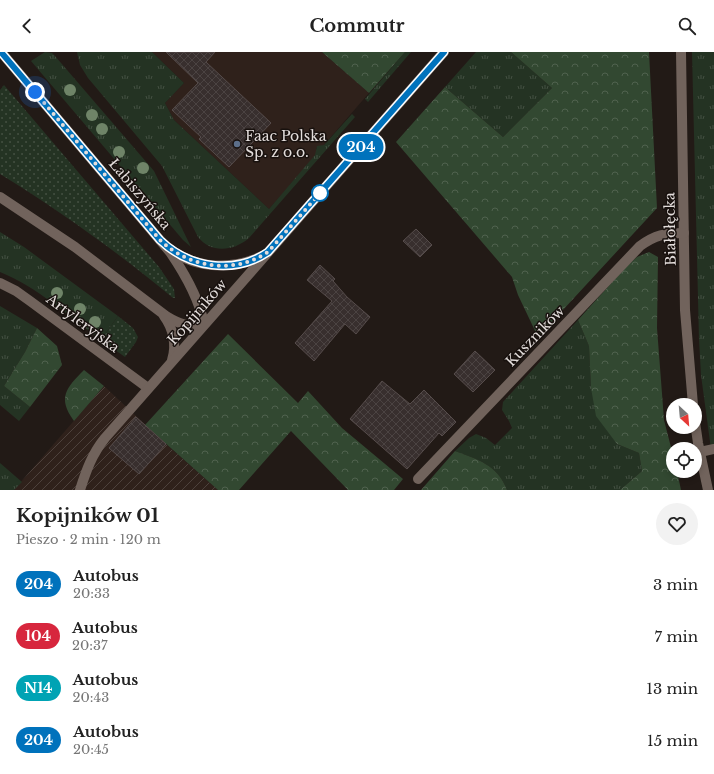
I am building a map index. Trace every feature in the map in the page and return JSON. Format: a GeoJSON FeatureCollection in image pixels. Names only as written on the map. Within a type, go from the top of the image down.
{"type":"FeatureCollection","features":[{"type":"Feature","properties":{"kind":"street","name":"Łabiszyńska"},"geometry":{"type":"LineString","coordinates":[[1,52],[178,263],[197,298],[204,324]]}},
{"type":"Feature","properties":{"kind":"street","name":"Kopijników"},"geometry":{"type":"LineString","coordinates":[[80,490],[88,465],[98,446],[444,52]]}},
{"type":"Feature","properties":{"kind":"street","name":"Białołęcka"},"geometry":{"type":"LineString","coordinates":[[681,52],[685,310],[692,398]]}},
{"type":"Feature","properties":{"kind":"street"},"geometry":{"type":"LineString","coordinates":[[0,197],[75,247],[160,312],[181,324],[197,326],[204,324]]}},
{"type":"Feature","properties":{"kind":"street","name":"Kuszników"},"geometry":{"type":"LineString","coordinates":[[418,479],[640,246],[652,237],[671,233],[684,233]]}},
{"type":"Feature","properties":{"kind":"street"},"geometry":{"type":"LineString","coordinates":[[160,240],[168,248],[183,257],[192,261],[212,265],[244,263],[256,259],[268,252]]}},
{"type":"Feature","properties":{"kind":"street","name":"Artyleryjska"},"geometry":{"type":"LineString","coordinates":[[0,283],[16,291],[148,388]]}},
{"type":"Feature","properties":{"kind":"street"},"geometry":{"type":"LineString","coordinates":[[160,312],[169,323],[173,336],[175,349],[172,361]]}},
{"type":"Feature","properties":{"kind":"street"},"geometry":{"type":"LineString","coordinates":[[702,452],[714,449]]}},
{"type":"Feature","properties":{"kind":"street"},"geometry":{"type":"LineString","coordinates":[[702,462],[708,490]]}},
{"type":"Feature","properties":{"kind":"shaded area"},"geometry":{"type":"Polygon","coordinates":[[[152,52],[322,52],[369,93],[324,145],[316,148],[316,155],[269,209],[174,120],[165,103],[184,83],[152,52]]]}},
{"type":"Feature","properties":{"kind":"shaded area"},"geometry":{"type":"Polygon","coordinates":[[[104,386],[166,444],[218,490],[14,490],[104,386]]]}},
{"type":"Feature","properties":{"kind":"green space"},"geometry":{"type":"Polygon","coordinates":[[[45,52],[52,53],[55,56],[154,171],[191,247],[183,240],[31,61],[45,52]]]}},
{"type":"Feature","properties":{"kind":"green space"},"geometry":{"type":"Polygon","coordinates":[[[77,52],[152,52],[184,83],[165,103],[174,120],[269,209],[315,155],[317,146],[324,145],[352,114],[355,117],[249,238],[237,246],[223,249],[216,248],[209,246],[198,237],[162,166],[88,78],[80,65],[77,52]]]}},
{"type":"Feature","properties":{"kind":"green space"},"geometry":{"type":"Polygon","coordinates":[[[322,52],[405,52],[369,93],[322,52]]]}},
{"type":"Feature","properties":{"kind":"green space"},"geometry":{"type":"Polygon","coordinates":[[[405,52],[411,52],[368,102],[365,99],[405,52]]]}},
{"type":"Feature","properties":{"kind":"green space"},"geometry":{"type":"Polygon","coordinates":[[[476,52],[511,52],[552,88],[503,137],[445,87],[476,52]]]}},
{"type":"Feature","properties":{"kind":"green space"},"geometry":{"type":"Polygon","coordinates":[[[511,52],[649,52],[657,208],[538,337],[518,295],[512,277],[396,142],[445,87],[503,137],[552,88],[511,52]]]}},
{"type":"Feature","properties":{"kind":"green space"},"geometry":{"type":"Polygon","coordinates":[[[692,52],[714,52],[714,449],[711,449],[701,375],[699,339],[692,52]]]}},
{"type":"Feature","properties":{"kind":"green space"},"geometry":{"type":"Polygon","coordinates":[[[4,85],[159,267],[174,289],[175,298],[173,298],[89,233],[0,174],[0,90],[4,85]]]}},
{"type":"Feature","properties":{"kind":"green space"},"geometry":{"type":"Polygon","coordinates":[[[0,232],[24,247],[118,316],[101,340],[40,294],[14,278],[0,272],[0,232]]]}},
{"type":"Feature","properties":{"kind":"green space"},"geometry":{"type":"Polygon","coordinates":[[[649,252],[658,257],[657,328],[664,420],[666,434],[668,434],[670,442],[666,442],[666,478],[678,478],[681,490],[620,490],[642,471],[639,453],[617,444],[596,416],[591,388],[589,346],[578,320],[625,268],[637,257],[649,252]]]}},
{"type":"Feature","properties":{"kind":"green space"},"geometry":{"type":"Polygon","coordinates":[[[0,306],[37,328],[25,352],[4,386],[30,407],[19,421],[0,405],[0,306]]]}},
{"type":"Feature","properties":{"kind":"green space"},"geometry":{"type":"Polygon","coordinates":[[[118,316],[133,328],[138,337],[125,357],[101,340],[118,316]]]}},
{"type":"Feature","properties":{"kind":"green space"},"geometry":{"type":"Polygon","coordinates":[[[578,320],[589,346],[591,388],[617,444],[639,453],[642,471],[620,490],[507,490],[498,474],[486,464],[455,451],[469,438],[476,434],[486,438],[495,445],[512,428],[502,410],[503,402],[578,320]]]}},
{"type":"Feature","properties":{"kind":"green space"},"geometry":{"type":"Polygon","coordinates":[[[37,328],[57,346],[62,365],[30,407],[4,386],[25,352],[37,328]]]}},
{"type":"Feature","properties":{"kind":"green space"},"geometry":{"type":"Polygon","coordinates":[[[228,334],[298,403],[308,391],[342,428],[403,479],[394,490],[348,490],[291,431],[239,490],[218,490],[145,425],[228,334]]]}},
{"type":"Feature","properties":{"kind":"green space"},"geometry":{"type":"Polygon","coordinates":[[[84,370],[104,386],[74,421],[66,406],[66,394],[72,382],[84,370]]]}},
{"type":"Feature","properties":{"kind":"green space"},"geometry":{"type":"Polygon","coordinates":[[[455,451],[486,464],[498,474],[507,490],[421,490],[455,451]]]}},
{"type":"Feature","properties":{"kind":"green space"},"geometry":{"type":"Polygon","coordinates":[[[0,463],[22,482],[14,490],[0,490],[0,463]]]}},
{"type":"Feature","properties":{"kind":"building"},"geometry":{"type":"Polygon","coordinates":[[[166,52],[215,52],[206,62],[271,123],[229,167],[199,139],[201,137],[172,110],[198,83],[166,52]]]}},
{"type":"Feature","properties":{"kind":"building"},"geometry":{"type":"Polygon","coordinates":[[[416,229],[432,245],[420,257],[403,241],[416,229]]]}},
{"type":"Feature","properties":{"kind":"building"},"geometry":{"type":"Polygon","coordinates":[[[320,265],[335,279],[333,281],[347,297],[370,317],[356,334],[345,324],[314,361],[295,343],[332,301],[307,280],[320,265]]]}},
{"type":"Feature","properties":{"kind":"building"},"geometry":{"type":"Polygon","coordinates":[[[475,351],[495,370],[473,392],[454,374],[475,351]]]}},
{"type":"Feature","properties":{"kind":"building"},"geometry":{"type":"Polygon","coordinates":[[[382,381],[410,404],[424,390],[456,422],[442,436],[439,433],[407,469],[350,419],[382,381]]]}},
{"type":"Feature","properties":{"kind":"building"},"geometry":{"type":"Polygon","coordinates":[[[136,417],[166,444],[139,474],[109,448],[136,417]]]}},
{"type":"Feature","properties":{"kind":"bus line","name":"204"},"geometry":{"type":"LineString","coordinates":[[1,52],[168,248],[192,261],[202,264],[221,266],[248,262],[268,252],[444,52]]}},
{"type":"Feature","properties":{"kind":"place","name":"Faac Polska Sp. z o.o."},"geometry":{"type":"Point","coordinates":[237,144]}},
{"type":"Feature","properties":{"kind":"route"},"geometry":{"type":"LineString","coordinates":[[35,92],[160,240],[168,248],[192,261],[202,264],[221,266],[248,262],[262,256],[268,252],[322,191],[320,193]]}}]}
